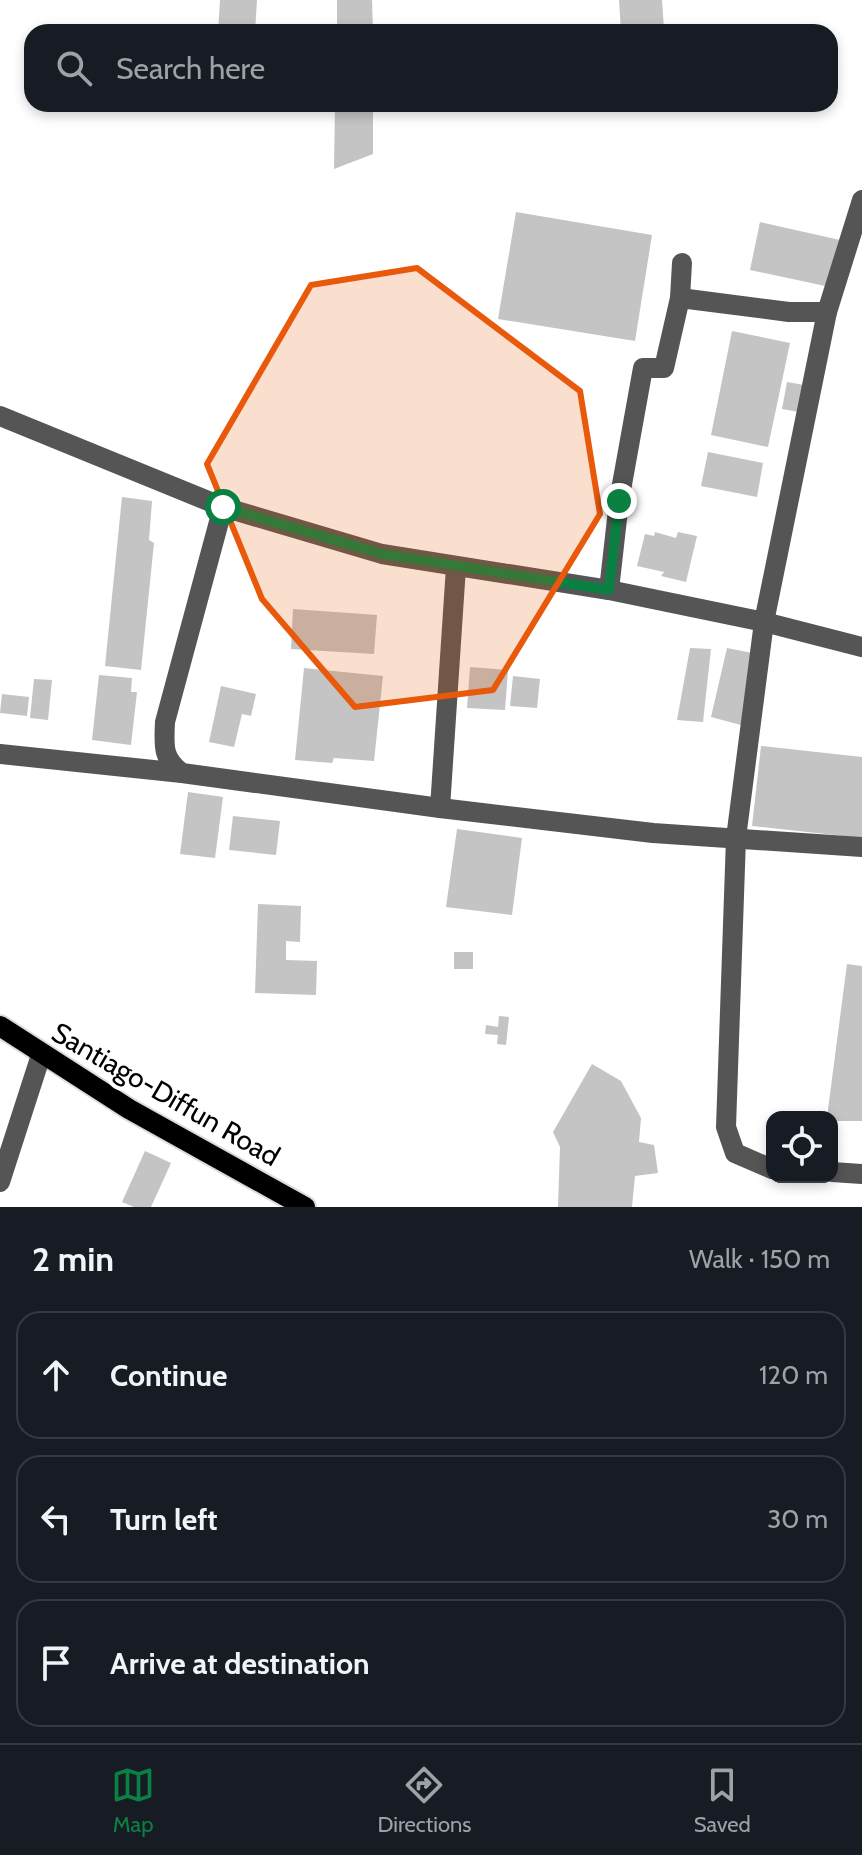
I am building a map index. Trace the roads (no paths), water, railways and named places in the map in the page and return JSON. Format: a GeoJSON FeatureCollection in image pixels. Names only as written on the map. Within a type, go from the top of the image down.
{"type":"FeatureCollection","features":[{"type":"Feature","properties":{"kind":"main road","name":"Santiago-Diffun Road"},"geometry":{"type":"LineString","coordinates":[[0,1026],[129,1109],[305,1207]]}},
{"type":"Feature","properties":{"kind":"street"},"geometry":{"type":"LineString","coordinates":[[766,1166],[735,1153],[726,1127],[736,838],[764,622],[827,312],[862,200]]}},
{"type":"Feature","properties":{"kind":"street"},"geometry":{"type":"LineString","coordinates":[[609,590],[619,501],[643,368],[664,368],[680,298],[682,263]]}},
{"type":"Feature","properties":{"kind":"street"},"geometry":{"type":"LineString","coordinates":[[680,298],[789,312],[827,312]]}},
{"type":"Feature","properties":{"kind":"street"},"geometry":{"type":"LineString","coordinates":[[0,416],[223,507],[382,554],[609,590],[764,622],[862,647]]}},
{"type":"Feature","properties":{"kind":"street"},"geometry":{"type":"LineString","coordinates":[[182,773],[169,763],[164,743],[165,722],[223,507]]}},
{"type":"Feature","properties":{"kind":"street"},"geometry":{"type":"LineString","coordinates":[[440,808],[456,567]]}},
{"type":"Feature","properties":{"kind":"street"},"geometry":{"type":"LineString","coordinates":[[0,754],[182,773],[653,833],[862,847]]}},
{"type":"Feature","properties":{"kind":"street"},"geometry":{"type":"LineString","coordinates":[[0,1182],[41,1055]]}},
{"type":"Feature","properties":{"kind":"street"},"geometry":{"type":"LineString","coordinates":[[838,1172],[862,1174]]}}]}
